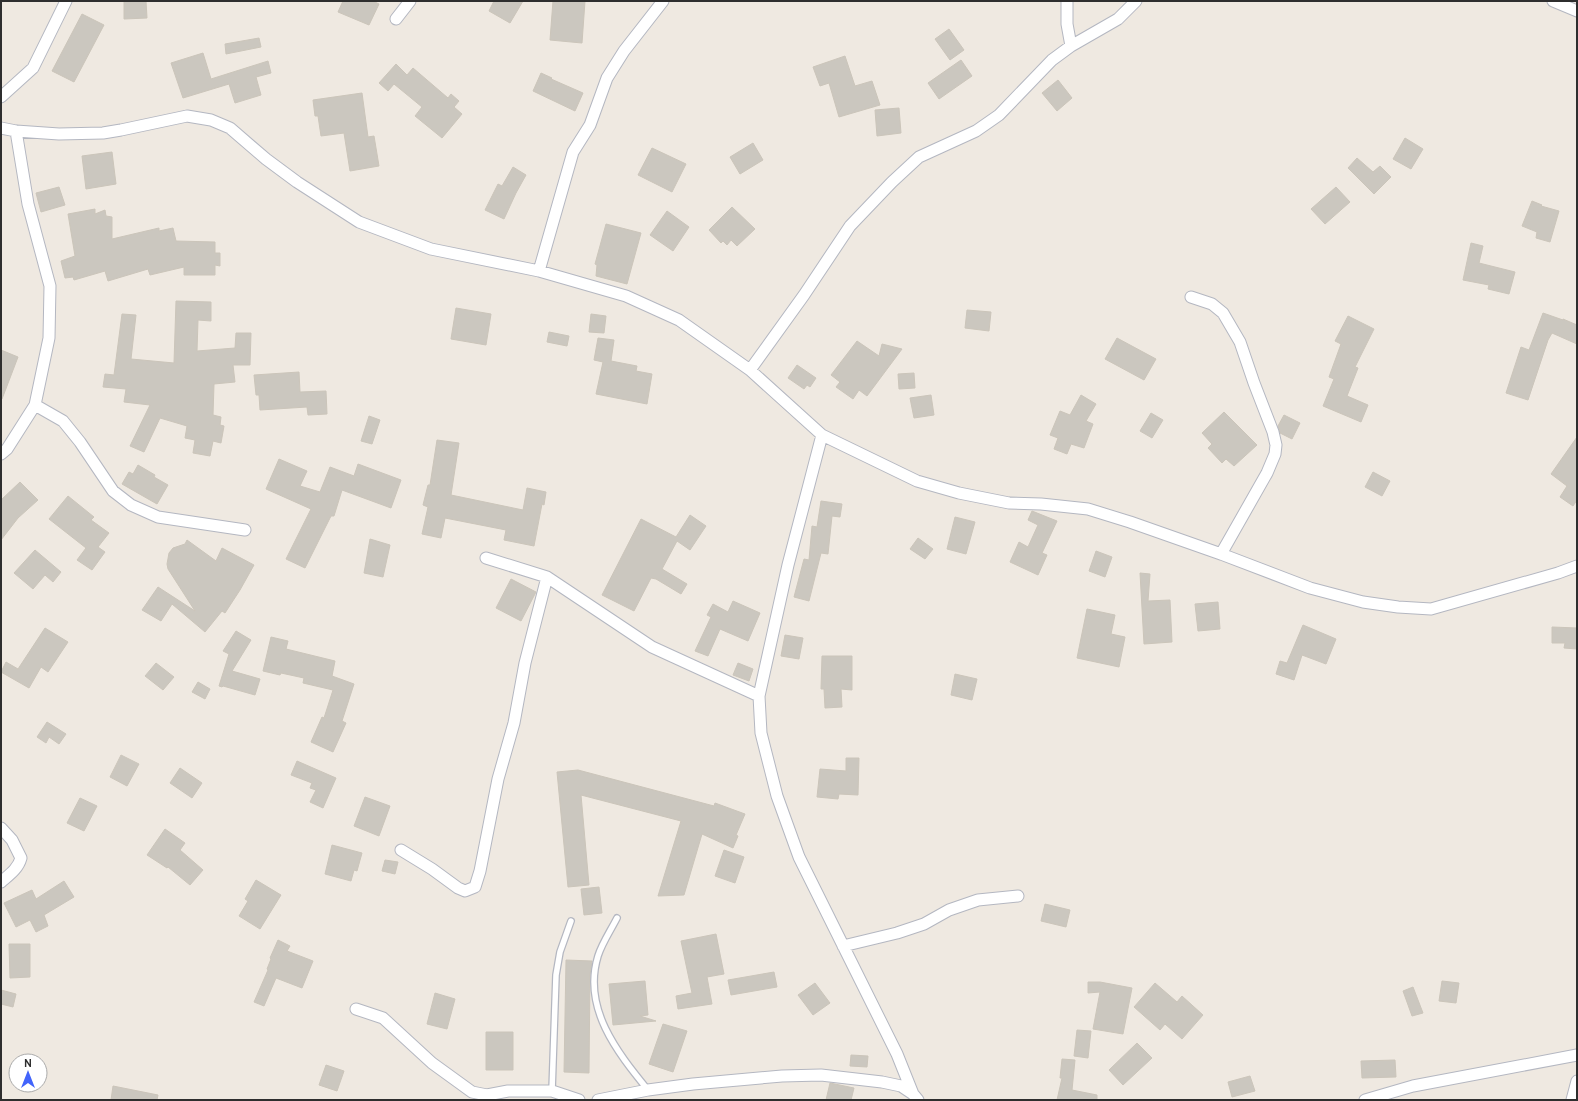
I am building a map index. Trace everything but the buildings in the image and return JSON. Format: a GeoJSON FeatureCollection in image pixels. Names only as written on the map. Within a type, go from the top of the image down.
{"type":"FeatureCollection","features":[{"type":"Feature","properties":{"kind":"street"},"geometry":{"type":"LineString","coordinates":[[1,97],[34,68],[66,1]]}},
{"type":"Feature","properties":{"kind":"street"},"geometry":{"type":"LineString","coordinates":[[396,19],[410,1]]}},
{"type":"Feature","properties":{"kind":"street"},"geometry":{"type":"LineString","coordinates":[[539,271],[573,152],[590,125],[607,78],[624,51],[664,1]]}},
{"type":"Feature","properties":{"kind":"street"},"geometry":{"type":"LineString","coordinates":[[1066,1],[1066,24],[1071,46]]}},
{"type":"Feature","properties":{"kind":"street"},"geometry":{"type":"LineString","coordinates":[[750,370],[804,295],[850,226],[892,182],[919,157],[976,131],[999,115],[1052,60],[1071,46],[1118,19],[1136,1]]}},
{"type":"Feature","properties":{"kind":"street"},"geometry":{"type":"LineString","coordinates":[[1553,1],[1577,11]]}},
{"type":"Feature","properties":{"kind":"street"},"geometry":{"type":"LineString","coordinates":[[1,128],[16,131],[59,134],[122,130],[187,116],[211,120],[230,128],[266,159],[297,182],[359,222],[431,249],[539,271],[626,296],[679,320],[750,370],[822,434],[917,481],[959,493],[1009,503],[1041,504],[1088,509],[1221,554],[1310,588],[1363,602],[1398,607],[1431,609],[1558,574],[1577,566]]}},
{"type":"Feature","properties":{"kind":"street"},"geometry":{"type":"LineString","coordinates":[[1,454],[7,449],[35,405],[49,338],[50,286],[28,204],[16,131]]}},
{"type":"Feature","properties":{"kind":"street"},"geometry":{"type":"LineString","coordinates":[[1191,297],[1212,304],[1223,313],[1237,336],[1274,432],[1276,444],[1275,454],[1267,473],[1221,554]]}},
{"type":"Feature","properties":{"kind":"street"},"geometry":{"type":"LineString","coordinates":[[35,405],[63,421],[80,442],[113,490],[132,505],[158,517],[244,530]]}},
{"type":"Feature","properties":{"kind":"street"},"geometry":{"type":"LineString","coordinates":[[822,434],[788,565],[759,696],[761,733],[777,796],[799,857],[897,1054],[916,1097]]}},
{"type":"Feature","properties":{"kind":"street"},"geometry":{"type":"LineString","coordinates":[[486,558],[547,577],[652,647],[759,696]]}},
{"type":"Feature","properties":{"kind":"street"},"geometry":{"type":"LineString","coordinates":[[401,850],[432,869],[458,888],[465,891],[475,887],[480,871],[498,779],[514,723],[525,663],[547,577]]}},
{"type":"Feature","properties":{"kind":"street"},"geometry":{"type":"LineString","coordinates":[[1,828],[12,840],[21,858],[15,869],[1,882]]}},
{"type":"Feature","properties":{"kind":"street"},"geometry":{"type":"LineString","coordinates":[[843,946],[897,933],[924,924],[949,910],[978,900],[1018,896]]}},
{"type":"Feature","properties":{"kind":"street"},"geometry":{"type":"LineString","coordinates":[[356,1009],[383,1018],[432,1063],[472,1092],[487,1095],[508,1091],[552,1091],[579,1100]]}},
{"type":"Feature","properties":{"kind":"street"},"geometry":{"type":"LineString","coordinates":[[1366,1100],[1413,1086],[1577,1055]]}},
{"type":"Feature","properties":{"kind":"street"},"geometry":{"type":"LineString","coordinates":[[598,1100],[648,1090],[782,1076],[821,1075],[882,1082],[901,1086],[916,1097]]}},
{"type":"Feature","properties":{"kind":"street"},"geometry":{"type":"LineString","coordinates":[[1572,1100],[1577,1081]]}},
{"type":"Feature","properties":{"kind":"lane"},"geometry":{"type":"LineString","coordinates":[[618,918],[598,954],[594,974],[596,1000],[604,1028],[623,1058],[648,1090]]}},
{"type":"Feature","properties":{"kind":"lane"},"geometry":{"type":"LineString","coordinates":[[552,1091],[556,974],[560,952],[570,921]]}}]}
